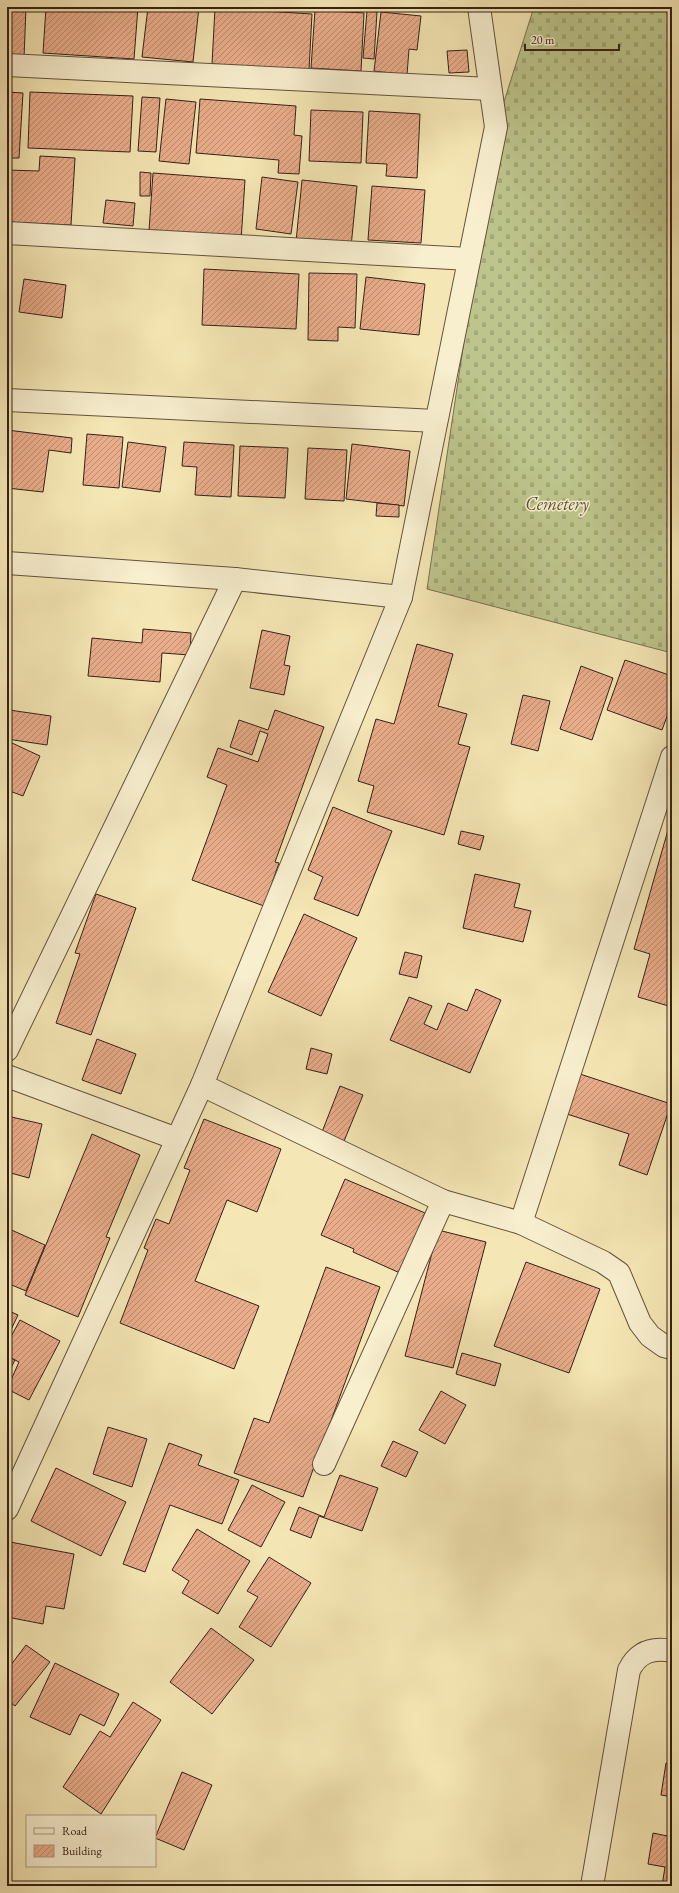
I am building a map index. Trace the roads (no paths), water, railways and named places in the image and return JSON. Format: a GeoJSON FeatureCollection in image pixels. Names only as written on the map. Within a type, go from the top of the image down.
{"type":"FeatureCollection","features":[{"type":"Feature","properties":{"kind":"street"},"geometry":{"type":"LineString","coordinates":[[7,1509],[202,1085],[401,597],[468,259],[496,127],[479,7]]}},
{"type":"Feature","properties":{"kind":"street"},"geometry":{"type":"LineString","coordinates":[[7,65],[490,89]]}},
{"type":"Feature","properties":{"kind":"street"},"geometry":{"type":"LineString","coordinates":[[7,233],[468,259]]}},
{"type":"Feature","properties":{"kind":"street"},"geometry":{"type":"LineString","coordinates":[[7,400],[436,421]]}},
{"type":"Feature","properties":{"kind":"street"},"geometry":{"type":"LineString","coordinates":[[7,563],[235,579],[401,597]]}},
{"type":"Feature","properties":{"kind":"street"},"geometry":{"type":"LineString","coordinates":[[7,1050],[235,579]]}},
{"type":"Feature","properties":{"kind":"street"},"geometry":{"type":"LineString","coordinates":[[521,1223],[672,757]]}},
{"type":"Feature","properties":{"kind":"street"},"geometry":{"type":"LineString","coordinates":[[7,1076],[177,1139]]}},
{"type":"Feature","properties":{"kind":"street"},"geometry":{"type":"LineString","coordinates":[[202,1085],[443,1201],[521,1223],[603,1262],[619,1273],[640,1323],[650,1336],[664,1346],[672,1348]]}},
{"type":"Feature","properties":{"kind":"street"},"geometry":{"type":"LineString","coordinates":[[324,1464],[443,1201]]}},
{"type":"Feature","properties":{"kind":"street"},"geometry":{"type":"LineString","coordinates":[[592,1886],[628,1670],[641,1654],[650,1650],[660,1649],[672,1651]]}},
{"type":"Feature","properties":{"kind":"park label","name":"Cemetery"},"geometry":{"type":"Point","coordinates":[557,503]}}]}
